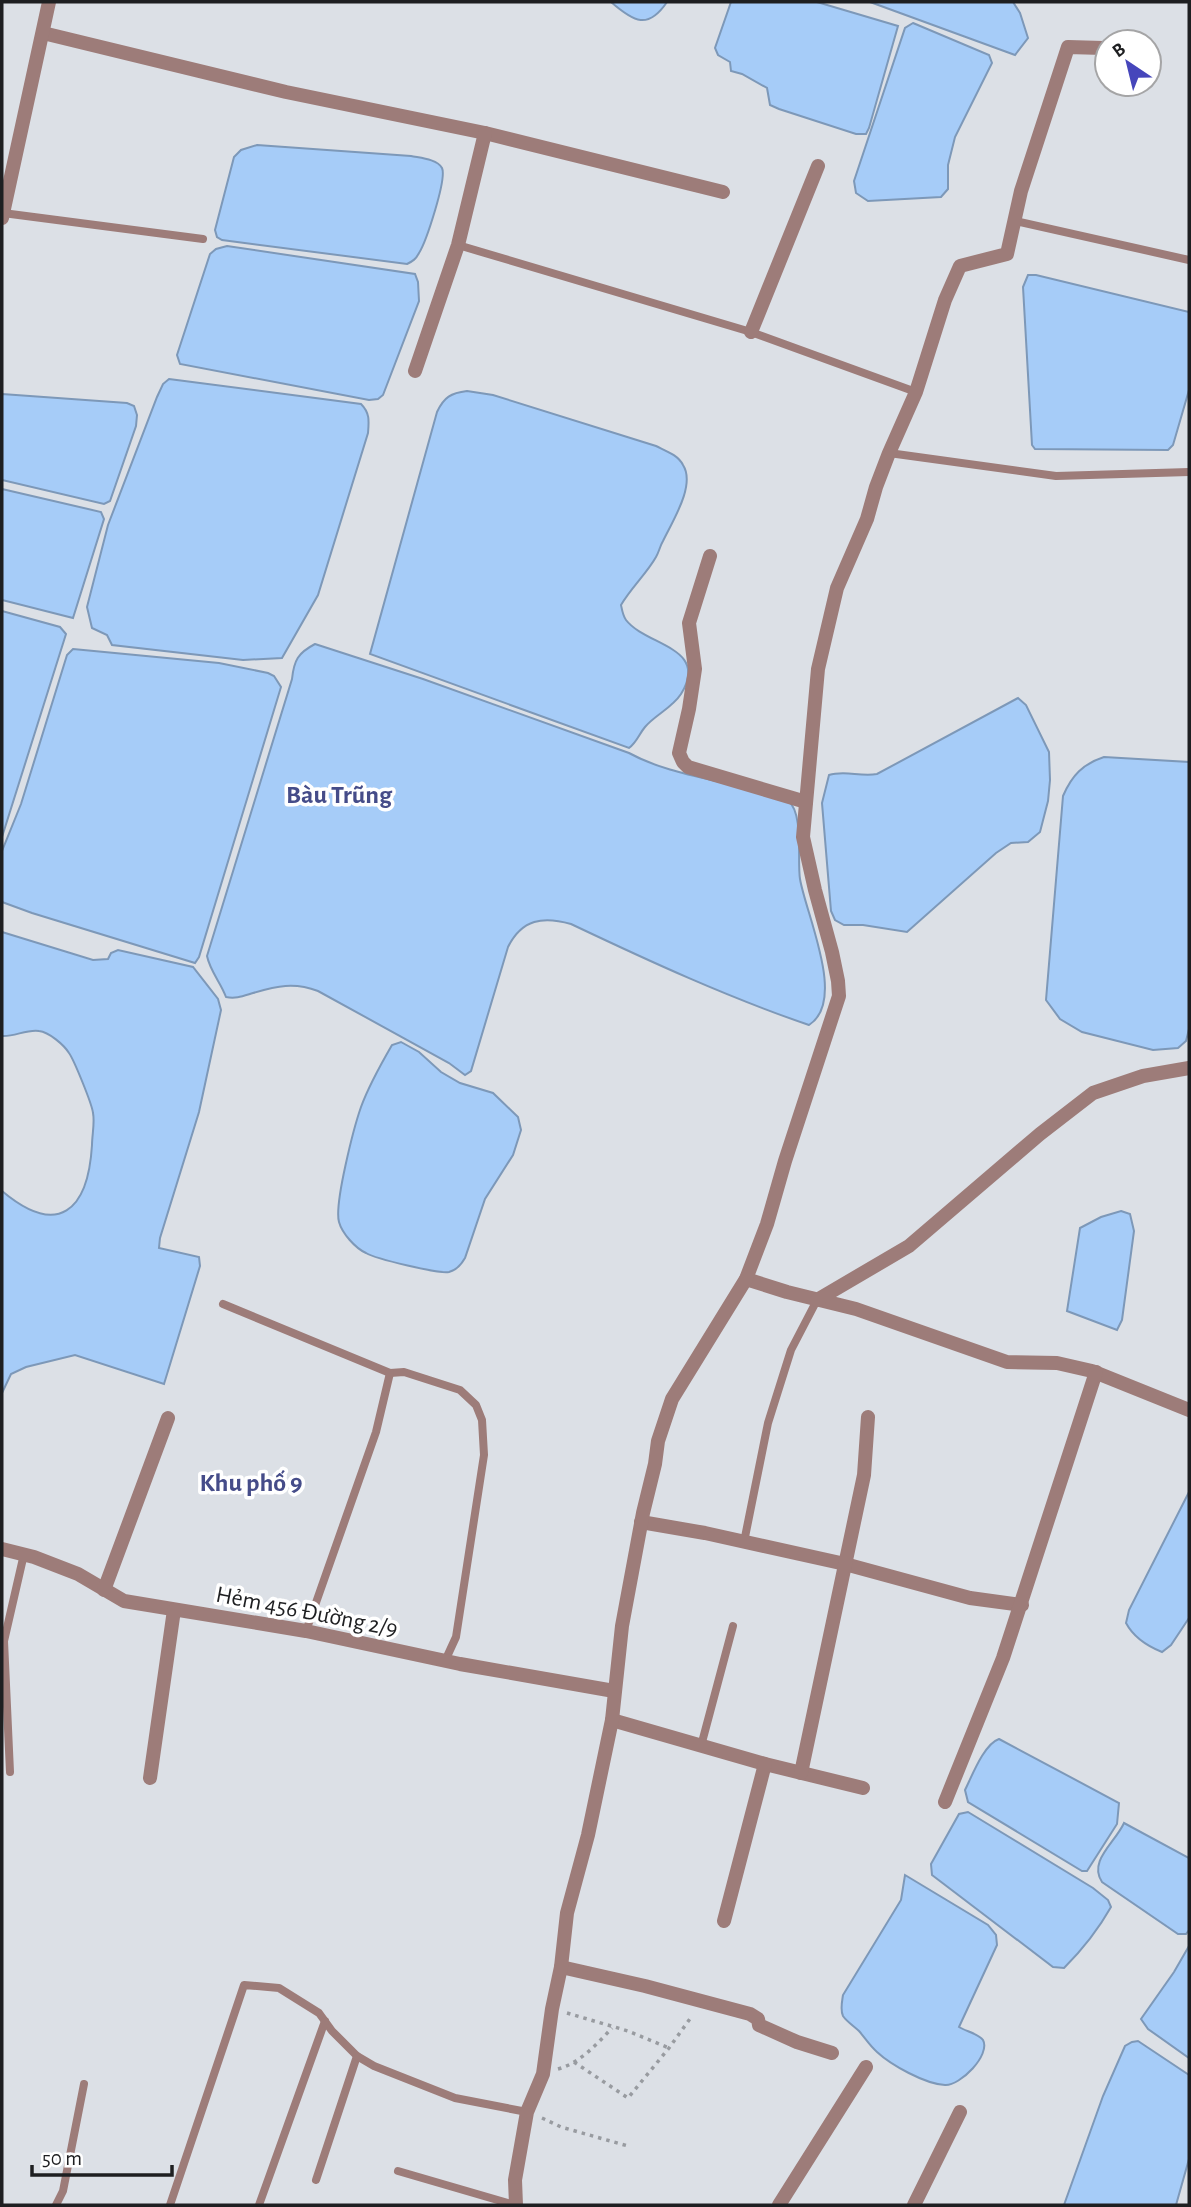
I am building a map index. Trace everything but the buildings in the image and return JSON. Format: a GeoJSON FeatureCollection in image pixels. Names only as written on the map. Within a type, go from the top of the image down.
{"type":"FeatureCollection","features":[{"type":"Feature","properties":{"kind":"street"},"geometry":{"type":"LineString","coordinates":[[2,215],[49,2]]}},
{"type":"Feature","properties":{"kind":"street"},"geometry":{"type":"LineString","coordinates":[[43,33],[286,92],[485,134],[723,192]]}},
{"type":"Feature","properties":{"kind":"street"},"geometry":{"type":"LineString","coordinates":[[515,2205],[515,2180],[527,2112],[543,2074],[567,1913],[583,1856],[612,1720],[622,1626],[641,1522],[655,1464],[657,1441],[672,1399],[746,1279],[767,1224],[839,996],[832,952],[803,836],[818,669],[834,611],[837,588],[867,519],[889,453],[916,392],[945,300],[960,266],[1007,254],[1021,191],[1068,47],[1093,48]]}},
{"type":"Feature","properties":{"kind":"street"},"geometry":{"type":"LineString","coordinates":[[415,370],[458,245],[485,134]]}},
{"type":"Feature","properties":{"kind":"street"},"geometry":{"type":"LineString","coordinates":[[751,332],[818,166]]}},
{"type":"Feature","properties":{"kind":"street"},"geometry":{"type":"LineString","coordinates":[[710,556],[689,623],[695,669],[679,753],[688,766],[806,802]]}},
{"type":"Feature","properties":{"kind":"street"},"geometry":{"type":"LineString","coordinates":[[817,1300],[909,1246],[1040,1134],[1093,1093],[1143,1076],[1189,1068]]}},
{"type":"Feature","properties":{"kind":"street"},"geometry":{"type":"LineString","coordinates":[[746,1279],[856,1309],[1007,1362],[1057,1363],[1097,1372],[1189,1410]]}},
{"type":"Feature","properties":{"kind":"street"},"geometry":{"type":"LineString","coordinates":[[945,1802],[1022,1605],[1097,1372]]}},
{"type":"Feature","properties":{"kind":"street"},"geometry":{"type":"LineString","coordinates":[[802,1773],[864,1475],[868,1417]]}},
{"type":"Feature","properties":{"kind":"street"},"geometry":{"type":"LineString","coordinates":[[104,1590],[168,1418]]}},
{"type":"Feature","properties":{"kind":"street"},"geometry":{"type":"LineString","coordinates":[[641,1522],[845,1564],[970,1598],[1022,1605]]}},
{"type":"Feature","properties":{"kind":"street","name":"Hẻm 456 Đường 2/9"},"geometry":{"type":"LineString","coordinates":[[2,1549],[24,1554],[78,1574],[124,1601],[306,1631],[445,1661],[614,1691]]}},
{"type":"Feature","properties":{"kind":"street"},"geometry":{"type":"LineString","coordinates":[[149,1777],[174,1610]]}},
{"type":"Feature","properties":{"kind":"street"},"geometry":{"type":"LineString","coordinates":[[612,1720],[765,1764],[863,1788]]}},
{"type":"Feature","properties":{"kind":"street"},"geometry":{"type":"LineString","coordinates":[[724,1921],[765,1764]]}},
{"type":"Feature","properties":{"kind":"street"},"geometry":{"type":"LineString","coordinates":[[561,1967],[751,2014],[758,2019],[759,2025],[797,2042],[832,2053]]}},
{"type":"Feature","properties":{"kind":"street"},"geometry":{"type":"LineString","coordinates":[[779,2205],[866,2067]]}},
{"type":"Feature","properties":{"kind":"street"},"geometry":{"type":"LineString","coordinates":[[914,2205],[960,2112]]}},
{"type":"Feature","properties":{"kind":"lane"},"geometry":{"type":"LineString","coordinates":[[2,215],[203,239]]}},
{"type":"Feature","properties":{"kind":"lane"},"geometry":{"type":"LineString","coordinates":[[1015,221],[1189,260]]}},
{"type":"Feature","properties":{"kind":"lane"},"geometry":{"type":"LineString","coordinates":[[458,245],[751,332],[916,392]]}},
{"type":"Feature","properties":{"kind":"lane"},"geometry":{"type":"LineString","coordinates":[[889,453],[1056,476],[1189,472]]}},
{"type":"Feature","properties":{"kind":"lane"},"geometry":{"type":"LineString","coordinates":[[744,1542],[768,1423],[791,1350],[817,1300]]}},
{"type":"Feature","properties":{"kind":"lane"},"geometry":{"type":"LineString","coordinates":[[223,1304],[390,1373],[404,1371],[460,1390],[476,1405],[482,1420],[484,1455],[456,1637],[445,1661]]}},
{"type":"Feature","properties":{"kind":"lane"},"geometry":{"type":"LineString","coordinates":[[306,1631],[376,1432],[390,1373]]}},
{"type":"Feature","properties":{"kind":"lane"},"geometry":{"type":"LineString","coordinates":[[10,1773],[4,1641],[24,1554]]}},
{"type":"Feature","properties":{"kind":"lane"},"geometry":{"type":"LineString","coordinates":[[701,1746],[733,1626]]}},
{"type":"Feature","properties":{"kind":"lane"},"geometry":{"type":"LineString","coordinates":[[170,2205],[244,1985],[279,1988],[319,2012],[357,2056],[374,2066],[455,2098],[527,2112]]}},
{"type":"Feature","properties":{"kind":"lane"},"geometry":{"type":"LineString","coordinates":[[259,2205],[325,2021]]}},
{"type":"Feature","properties":{"kind":"lane"},"geometry":{"type":"LineString","coordinates":[[316,2180],[357,2056]]}},
{"type":"Feature","properties":{"kind":"lane"},"geometry":{"type":"LineString","coordinates":[[56,2205],[63,2191],[84,2084]]}},
{"type":"Feature","properties":{"kind":"lane"},"geometry":{"type":"LineString","coordinates":[[398,2171],[515,2205]]}},
{"type":"Feature","properties":{"kind":"path"},"geometry":{"type":"LineString","coordinates":[[574,2062],[628,2098],[703,2001]]}},
{"type":"Feature","properties":{"kind":"path"},"geometry":{"type":"LineString","coordinates":[[552,2008],[669,2048]]}},
{"type":"Feature","properties":{"kind":"path"},"geometry":{"type":"LineString","coordinates":[[543,2074],[574,2062],[590,2051],[613,2027]]}},
{"type":"Feature","properties":{"kind":"path"},"geometry":{"type":"LineString","coordinates":[[527,2112],[561,2127],[628,2146]]}},
{"type":"Feature","properties":{"kind":"water"},"geometry":{"type":"Polygon","coordinates":[[[611,2],[667,2],[653,17],[641,20],[611,2]]]}},
{"type":"Feature","properties":{"kind":"water"},"geometry":{"type":"Polygon","coordinates":[[[731,2],[817,2],[898,26],[866,134],[856,134],[770,105],[767,88],[731,71],[730,62],[718,55],[715,48],[731,2]]]}},
{"type":"Feature","properties":{"kind":"water"},"geometry":{"type":"Polygon","coordinates":[[[870,2],[1013,2],[1020,13],[1028,38],[1015,55],[870,2]]]}},
{"type":"Feature","properties":{"kind":"water"},"geometry":{"type":"Polygon","coordinates":[[[913,23],[989,55],[992,63],[955,137],[948,165],[948,189],[941,197],[868,201],[856,193],[854,181],[905,28],[913,23]]]}},
{"type":"Feature","properties":{"kind":"water"},"geometry":{"type":"Polygon","coordinates":[[[257,145],[411,156],[428,159],[440,165],[443,174],[439,197],[417,257],[407,264],[222,240],[217,237],[215,230],[234,157],[241,150],[257,145]]]}},
{"type":"Feature","properties":{"kind":"water"},"geometry":{"type":"Polygon","coordinates":[[[227,246],[415,274],[419,301],[383,395],[369,400],[180,364],[177,355],[210,254],[227,246]]]}},
{"type":"Feature","properties":{"kind":"water"},"geometry":{"type":"Polygon","coordinates":[[[1028,275],[1189,312],[1189,390],[1173,445],[1168,450],[1035,449],[1032,445],[1023,287],[1028,275]]]}},
{"type":"Feature","properties":{"kind":"water"},"geometry":{"type":"Polygon","coordinates":[[[169,379],[361,404],[367,414],[368,433],[318,595],[282,658],[243,660],[112,645],[107,635],[92,628],[87,607],[108,525],[157,397],[163,384],[169,379]]]}},
{"type":"Feature","properties":{"kind":"water"},"geometry":{"type":"Polygon","coordinates":[[[467,391],[493,395],[656,446],[675,456],[683,465],[687,483],[677,514],[656,557],[621,605],[625,618],[635,629],[682,657],[687,666],[688,678],[677,699],[649,723],[629,748],[370,654],[437,412],[449,397],[467,391]]]}},
{"type":"Feature","properties":{"kind":"water"},"geometry":{"type":"Polygon","coordinates":[[[2,394],[127,403],[134,406],[136,426],[110,501],[104,504],[2,480],[2,394]]]}},
{"type":"Feature","properties":{"kind":"water"},"geometry":{"type":"Polygon","coordinates":[[[2,489],[101,512],[104,519],[73,618],[2,600],[2,489]]]}},
{"type":"Feature","properties":{"kind":"water"},"geometry":{"type":"Polygon","coordinates":[[[2,611],[60,627],[66,634],[2,837],[2,611]]]}},
{"type":"Feature","properties":{"kind":"water"},"geometry":{"type":"Polygon","coordinates":[[[315,644],[423,679],[629,753],[660,767],[788,801],[796,815],[800,879],[821,956],[824,997],[820,1013],[809,1025],[659,965],[571,924],[551,920],[527,925],[508,947],[471,1071],[465,1075],[449,1063],[318,991],[286,986],[240,997],[226,997],[207,956],[294,667],[301,654],[315,644]]]}},
{"type":"Feature","properties":{"kind":"water"},"geometry":{"type":"Polygon","coordinates":[[[73,649],[219,663],[268,673],[274,676],[281,687],[195,963],[2,902],[2,851],[21,804],[67,655],[73,649]]]}},
{"type":"Feature","properties":{"kind":"water"},"geometry":{"type":"Polygon","coordinates":[[[1018,698],[1026,705],[1049,752],[1048,801],[1040,832],[1028,842],[1011,843],[996,853],[907,932],[844,925],[835,920],[831,911],[822,803],[829,775],[877,774],[1018,698]]]}},
{"type":"Feature","properties":{"kind":"water"},"geometry":{"type":"Polygon","coordinates":[[[1104,757],[1189,762],[1189,1029],[1186,1041],[1178,1048],[1153,1050],[1082,1032],[1060,1019],[1046,1000],[1063,796],[1079,771],[1104,757]]]}},
{"type":"Feature","properties":{"kind":"water"},"geometry":{"type":"Polygon","coordinates":[[[2,932],[93,960],[108,959],[111,953],[118,950],[193,967],[218,999],[221,1010],[199,1112],[160,1238],[159,1248],[199,1257],[200,1266],[164,1384],[75,1355],[26,1367],[11,1374],[2,1393],[2,1191],[39,1213],[54,1215],[66,1210],[77,1201],[84,1187],[94,1121],[79,1073],[69,1053],[60,1043],[39,1031],[2,1036],[2,932]]]}},
{"type":"Feature","properties":{"kind":"water"},"geometry":{"type":"Polygon","coordinates":[[[401,1042],[460,1083],[493,1093],[518,1117],[521,1130],[513,1155],[485,1199],[465,1258],[458,1267],[449,1272],[408,1266],[366,1253],[350,1240],[339,1222],[342,1183],[361,1107],[392,1045],[401,1042]]]}},
{"type":"Feature","properties":{"kind":"water"},"geometry":{"type":"Polygon","coordinates":[[[1121,1211],[1130,1214],[1134,1231],[1122,1320],[1117,1330],[1067,1311],[1080,1228],[1101,1217],[1121,1211]]]}},
{"type":"Feature","properties":{"kind":"water"},"geometry":{"type":"Polygon","coordinates":[[[1189,1492],[1189,1618],[1171,1645],[1162,1652],[1141,1641],[1126,1623],[1129,1610],[1189,1492]]]}},
{"type":"Feature","properties":{"kind":"water"},"geometry":{"type":"Polygon","coordinates":[[[999,1739],[1119,1803],[1117,1824],[1087,1871],[1082,1871],[968,1802],[965,1790],[975,1769],[988,1747],[999,1739]]]}},
{"type":"Feature","properties":{"kind":"water"},"geometry":{"type":"Polygon","coordinates":[[[968,1812],[1093,1888],[1108,1900],[1111,1907],[1101,1924],[1064,1968],[1053,1967],[932,1875],[931,1864],[959,1814],[968,1812]]]}},
{"type":"Feature","properties":{"kind":"water"},"geometry":{"type":"Polygon","coordinates":[[[1124,1823],[1189,1858],[1189,1930],[1186,1934],[1178,1934],[1102,1882],[1098,1867],[1100,1859],[1124,1823]]]}},
{"type":"Feature","properties":{"kind":"water"},"geometry":{"type":"Polygon","coordinates":[[[905,1875],[988,1925],[996,1935],[997,1945],[959,2027],[983,2040],[983,2054],[966,2075],[951,2084],[928,2081],[891,2062],[874,2050],[842,2014],[843,1995],[901,1900],[905,1875]]]}},
{"type":"Feature","properties":{"kind":"water"},"geometry":{"type":"Polygon","coordinates":[[[1189,1946],[1189,2058],[1148,2029],[1141,2019],[1189,1946]]]}},
{"type":"Feature","properties":{"kind":"water"},"geometry":{"type":"Polygon","coordinates":[[[1138,2041],[1189,2075],[1189,2159],[1176,2205],[1064,2205],[1103,2096],[1125,2046],[1138,2041]]]}},
{"type":"Feature","properties":{"kind":"district","name":"Bàu Trũng"},"geometry":{"type":"Point","coordinates":[339,794]}},
{"type":"Feature","properties":{"kind":"district","name":"Khu phố 9"},"geometry":{"type":"Point","coordinates":[251,1482]}}]}
